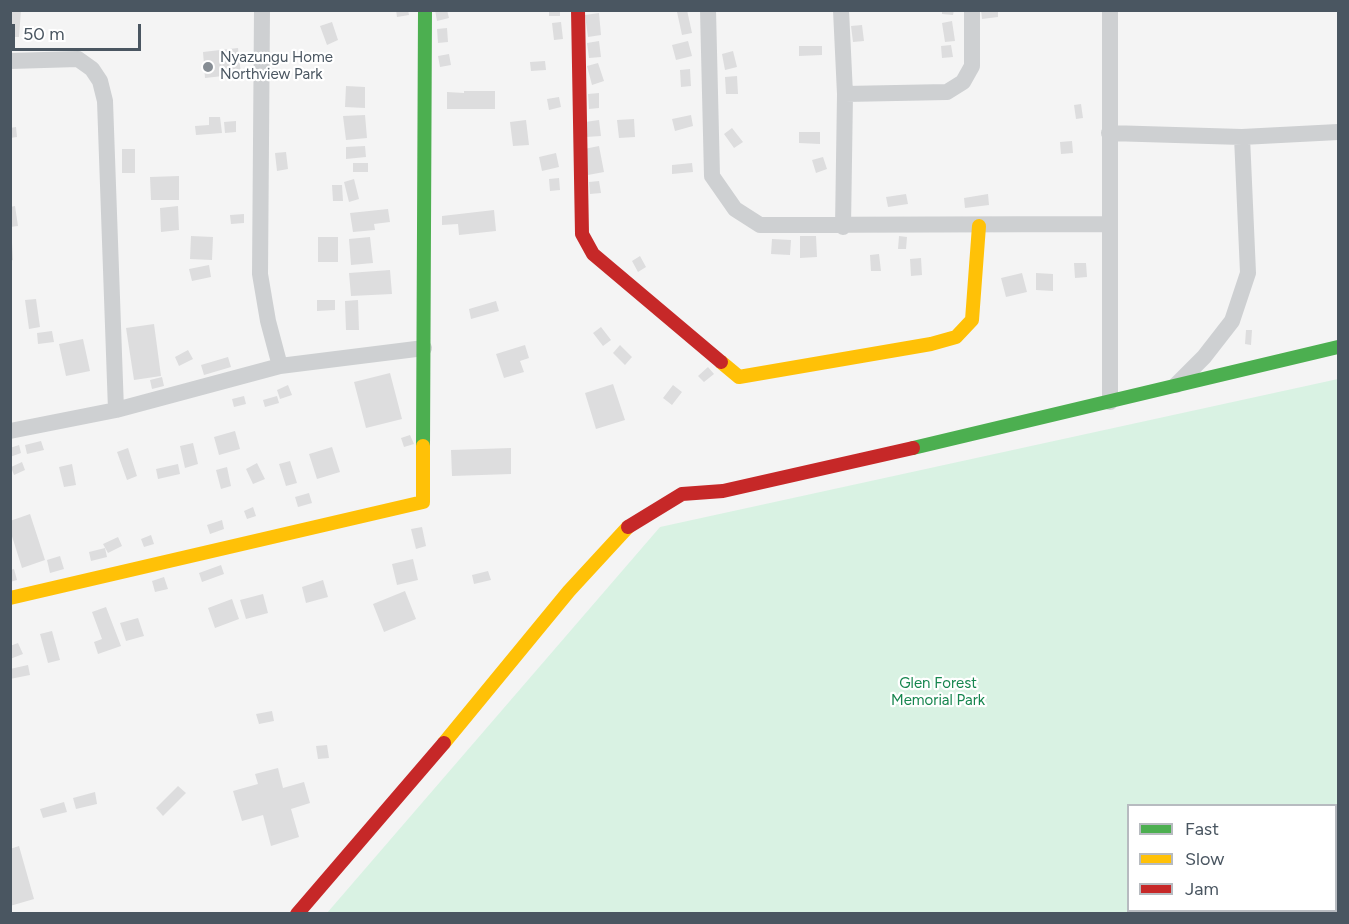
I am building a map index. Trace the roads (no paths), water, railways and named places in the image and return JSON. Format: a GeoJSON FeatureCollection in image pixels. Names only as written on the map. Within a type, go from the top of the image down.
{"type":"FeatureCollection","features":[{"type":"Feature","properties":{"kind":"street"},"geometry":{"type":"LineString","coordinates":[[262,10],[260,274],[268,321],[280,366]]}},
{"type":"Feature","properties":{"kind":"street"},"geometry":{"type":"LineString","coordinates":[[10,598],[423,502],[425,10]]}},
{"type":"Feature","properties":{"kind":"street"},"geometry":{"type":"LineString","coordinates":[[578,10],[582,234],[593,254],[739,377],[931,344],[956,337],[972,320],[978,226]]}},
{"type":"Feature","properties":{"kind":"street"},"geometry":{"type":"LineString","coordinates":[[708,10],[712,177],[735,209],[760,225],[843,227],[1109,224]]}},
{"type":"Feature","properties":{"kind":"street"},"geometry":{"type":"LineString","coordinates":[[841,10],[844,94],[843,227]]}},
{"type":"Feature","properties":{"kind":"street"},"geometry":{"type":"LineString","coordinates":[[844,94],[947,92],[963,82],[972,66],[972,10]]}},
{"type":"Feature","properties":{"kind":"street"},"geometry":{"type":"LineString","coordinates":[[1110,10],[1110,402]]}},
{"type":"Feature","properties":{"kind":"street"},"geometry":{"type":"LineString","coordinates":[[10,61],[78,59],[92,69],[100,81],[105,101],[116,410]]}},
{"type":"Feature","properties":{"kind":"street"},"geometry":{"type":"LineString","coordinates":[[1109,132],[1242,137],[1338,132]]}},
{"type":"Feature","properties":{"kind":"street"},"geometry":{"type":"LineString","coordinates":[[1173,388],[1204,357],[1232,321],[1248,273],[1242,137]]}},
{"type":"Feature","properties":{"kind":"street"},"geometry":{"type":"LineString","coordinates":[[297,914],[413,780],[569,591],[629,526],[682,494],[723,491],[796,476],[1338,347]]}},
{"type":"Feature","properties":{"kind":"street"},"geometry":{"type":"LineString","coordinates":[[10,431],[116,410],[280,366],[424,348]]}},
{"type":"Feature","properties":{"kind":"place","name":"Nyazungu Home Northview Park"},"geometry":{"type":"Point","coordinates":[208,67]}},
{"type":"Feature","properties":{"kind":"park label","name":"Glen Forest Memorial Park"},"geometry":{"type":"Point","coordinates":[938,692]}}]}
